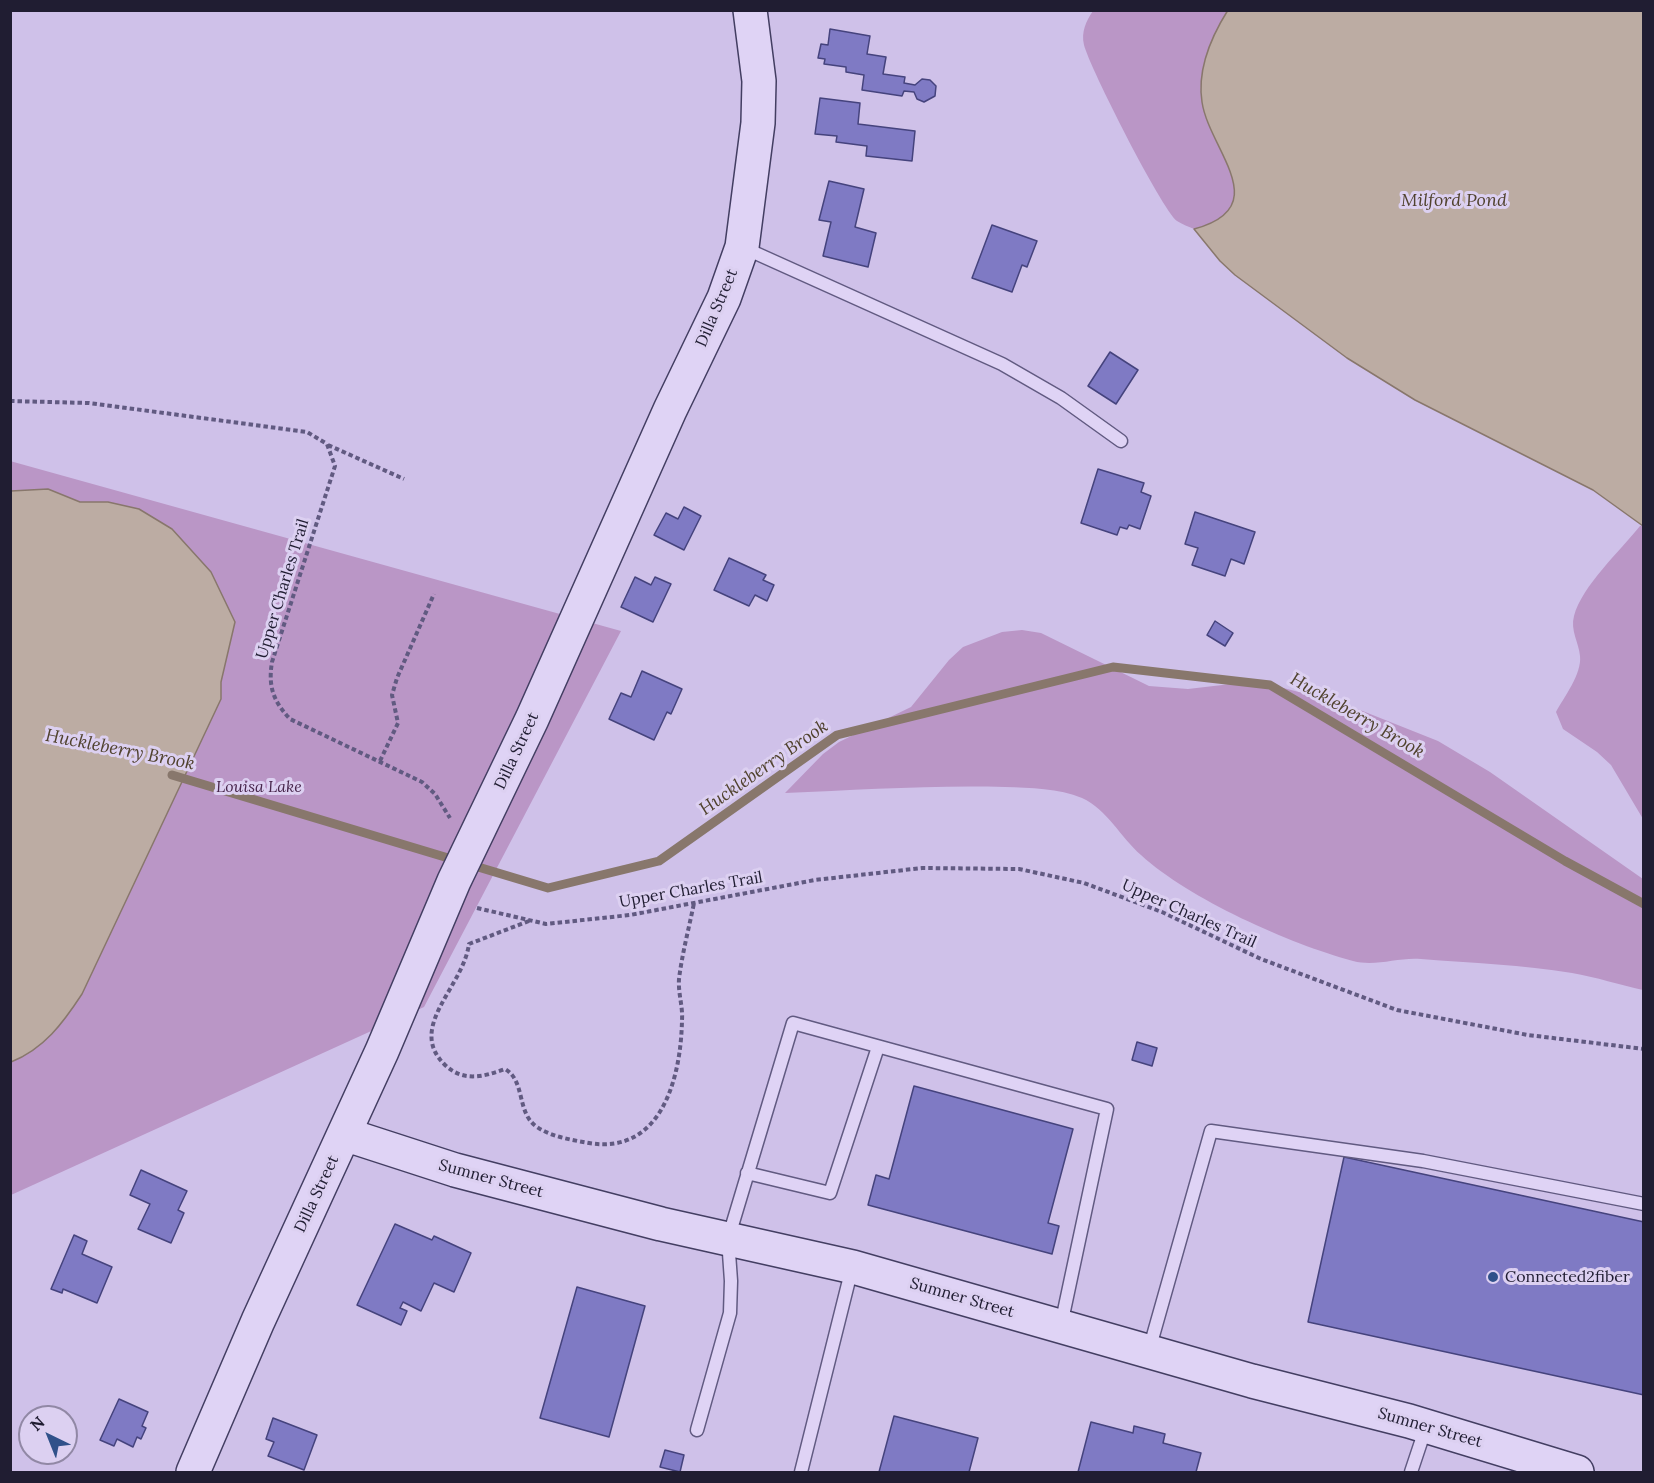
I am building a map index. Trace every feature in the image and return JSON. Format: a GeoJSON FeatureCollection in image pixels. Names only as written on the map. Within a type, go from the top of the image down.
{"type":"FeatureCollection","features":[{"type":"Feature","properties":{"kind":"main road","name":"Dilla Street"},"geometry":{"type":"LineString","coordinates":[[193,1473],[258,1321],[344,1134],[462,894],[462,834],[537,708],[670,410],[724,298],[742,247],[758,123],[759,81],[750,10]]}},
{"type":"Feature","properties":{"kind":"main road","name":"Sumner Street"},"geometry":{"type":"LineString","coordinates":[[344,1134],[455,1170],[728,1239],[853,1267],[1149,1352],[1426,1426],[1540,1467],[1577,1473]]}},
{"type":"Feature","properties":{"kind":"lane"},"geometry":{"type":"LineString","coordinates":[[742,247],[1002,364],[1061,398],[1121,441]]}},
{"type":"Feature","properties":{"kind":"lane"},"geometry":{"type":"LineString","coordinates":[[697,1430],[730,1313],[731,1281],[728,1239],[793,1023],[1107,1109],[1060,1327]]}},
{"type":"Feature","properties":{"kind":"lane"},"geometry":{"type":"LineString","coordinates":[[747,1173],[830,1193],[878,1047]]}},
{"type":"Feature","properties":{"kind":"lane"},"geometry":{"type":"LineString","coordinates":[[1149,1352],[1211,1131],[1423,1161],[1644,1204]]}},
{"type":"Feature","properties":{"kind":"lane"},"geometry":{"type":"LineString","coordinates":[[801,1473],[853,1267]]}},
{"type":"Feature","properties":{"kind":"lane"},"geometry":{"type":"LineString","coordinates":[[1411,1473],[1426,1426]]}},
{"type":"Feature","properties":{"kind":"path"},"geometry":{"type":"LineString","coordinates":[[10,401],[88,403],[307,432],[327,444],[404,479]]}},
{"type":"Feature","properties":{"kind":"path","name":"Upper Charles Trail"},"geometry":{"type":"LineString","coordinates":[[327,444],[335,466],[272,662],[269,680],[279,707],[290,719],[428,786],[462,834]]}},
{"type":"Feature","properties":{"kind":"path"},"geometry":{"type":"LineString","coordinates":[[380,761],[398,723],[392,695],[397,678],[434,594]]}},
{"type":"Feature","properties":{"kind":"path","name":"Upper Charles Trail"},"geometry":{"type":"LineString","coordinates":[[462,894],[530,921],[558,923],[630,915],[815,880],[922,868],[1019,869],[1084,883],[1162,912],[1261,958],[1397,1010],[1528,1035],[1644,1049]]}},
{"type":"Feature","properties":{"kind":"path"},"geometry":{"type":"LineString","coordinates":[[530,921],[469,944],[467,960],[439,1007],[430,1032],[435,1054],[451,1070],[468,1078],[506,1069],[512,1073],[517,1080],[526,1117],[537,1127],[563,1138],[599,1144],[622,1143],[644,1132],[658,1117],[677,1071],[682,1021],[679,981],[694,903]]}},
{"type":"Feature","properties":{"kind":"green space"},"geometry":{"type":"Polygon","coordinates":[[[1093,11],[1228,11],[1207,54],[1201,90],[1207,120],[1231,175],[1234,192],[1231,207],[1218,219],[1194,229],[1177,221],[1169,211],[1142,166],[1089,59],[1083,36],[1093,11]]]}},
{"type":"Feature","properties":{"kind":"green space","name":"Louisa Lake"},"geometry":{"type":"Polygon","coordinates":[[[10,461],[621,631],[424,1007],[11,1195],[10,461]]]}},
{"type":"Feature","properties":{"kind":"green space"},"geometry":{"type":"Polygon","coordinates":[[[1640,526],[1643,526],[1643,819],[1611,765],[1597,752],[1563,729],[1556,712],[1575,678],[1580,663],[1573,626],[1578,605],[1602,569],[1640,526]]]}},
{"type":"Feature","properties":{"kind":"green space"},"geometry":{"type":"Polygon","coordinates":[[[1022,630],[1041,633],[1149,686],[1188,689],[1248,682],[1268,684],[1345,704],[1438,741],[1490,772],[1643,879],[1643,990],[1581,975],[1535,968],[1421,959],[1362,963],[1328,953],[1271,932],[1186,888],[1141,855],[1099,809],[1082,798],[1064,792],[1034,788],[978,787],[785,793],[823,754],[839,742],[911,707],[949,660],[963,647],[1002,632],[1022,630]]]}},
{"type":"Feature","properties":{"kind":"water","name":"Milford Pond"},"geometry":{"type":"Polygon","coordinates":[[[1228,10],[1643,11],[1643,526],[1593,490],[1415,400],[1347,358],[1235,275],[1220,261],[1194,229],[1218,219],[1231,207],[1234,192],[1231,175],[1207,120],[1201,90],[1207,54],[1228,10]]]}},
{"type":"Feature","properties":{"kind":"water","name":"Louisa Lake"},"geometry":{"type":"Polygon","coordinates":[[[48,489],[80,502],[108,502],[139,509],[172,529],[211,572],[235,622],[221,682],[221,699],[82,994],[52,1034],[23,1057],[11,1062],[11,491],[48,489]]]}},
{"type":"Feature","properties":{"kind":"building"},"geometry":{"type":"Polygon","coordinates":[[[830,29],[870,36],[867,54],[886,57],[883,74],[905,77],[904,83],[915,85],[922,79],[930,80],[936,86],[935,96],[924,102],[917,99],[914,92],[904,91],[902,96],[862,90],[864,75],[846,72],[846,67],[824,64],[825,59],[818,58],[821,44],[828,45],[830,29]]]}},
{"type":"Feature","properties":{"kind":"building"},"geometry":{"type":"Polygon","coordinates":[[[820,98],[860,103],[858,124],[915,131],[912,161],[866,156],[867,146],[836,142],[837,136],[815,134],[820,98]]]}},
{"type":"Feature","properties":{"kind":"building"},"geometry":{"type":"Polygon","coordinates":[[[829,181],[864,189],[855,227],[876,233],[868,267],[823,256],[831,222],[819,220],[829,181]]]}},
{"type":"Feature","properties":{"kind":"building"},"geometry":{"type":"Polygon","coordinates":[[[992,225],[1037,241],[1027,267],[1022,265],[1012,292],[972,278],[992,225]]]}},
{"type":"Feature","properties":{"kind":"building"},"geometry":{"type":"Polygon","coordinates":[[[1110,352],[1138,370],[1116,404],[1088,386],[1110,352]]]}},
{"type":"Feature","properties":{"kind":"building"},"geometry":{"type":"Polygon","coordinates":[[[1098,469],[1144,483],[1141,492],[1151,496],[1140,529],[1129,525],[1127,529],[1120,527],[1117,535],[1081,523],[1098,469]]]}},
{"type":"Feature","properties":{"kind":"building"},"geometry":{"type":"Polygon","coordinates":[[[684,507],[701,516],[684,550],[654,535],[666,513],[678,519],[684,507]]]}},
{"type":"Feature","properties":{"kind":"building"},"geometry":{"type":"Polygon","coordinates":[[[1195,512],[1255,532],[1244,564],[1231,559],[1225,576],[1192,565],[1198,548],[1185,544],[1195,512]]]}},
{"type":"Feature","properties":{"kind":"building"},"geometry":{"type":"Polygon","coordinates":[[[729,558],[766,575],[763,580],[774,585],[767,601],[755,595],[749,606],[714,590],[729,558]]]}},
{"type":"Feature","properties":{"kind":"building"},"geometry":{"type":"Polygon","coordinates":[[[635,577],[651,585],[655,577],[671,584],[653,622],[621,607],[635,577]]]}},
{"type":"Feature","properties":{"kind":"building"},"geometry":{"type":"Polygon","coordinates":[[[1215,621],[1233,633],[1225,646],[1207,635],[1215,621]]]}},
{"type":"Feature","properties":{"kind":"building"},"geometry":{"type":"Polygon","coordinates":[[[642,671],[682,689],[671,714],[667,712],[654,740],[609,719],[621,693],[631,697],[642,671]]]}},
{"type":"Feature","properties":{"kind":"building"},"geometry":{"type":"Polygon","coordinates":[[[1137,1042],[1157,1048],[1152,1066],[1132,1060],[1137,1042]]]}},
{"type":"Feature","properties":{"kind":"building"},"geometry":{"type":"Polygon","coordinates":[[[914,1086],[1073,1129],[1048,1223],[1059,1226],[1052,1254],[868,1205],[876,1175],[889,1179],[914,1086]]]}},
{"type":"Feature","properties":{"kind":"building"},"geometry":{"type":"Polygon","coordinates":[[[1344,1157],[1644,1222],[1644,1395],[1308,1322],[1344,1157]]]}},
{"type":"Feature","properties":{"kind":"building"},"geometry":{"type":"Polygon","coordinates":[[[141,1170],[187,1191],[178,1210],[184,1213],[171,1243],[138,1229],[150,1204],[130,1195],[141,1170]]]}},
{"type":"Feature","properties":{"kind":"building"},"geometry":{"type":"Polygon","coordinates":[[[395,1224],[432,1240],[434,1236],[471,1253],[454,1292],[434,1283],[421,1311],[403,1302],[400,1308],[407,1311],[401,1325],[357,1305],[395,1224]]]}},
{"type":"Feature","properties":{"kind":"building"},"geometry":{"type":"Polygon","coordinates":[[[74,1235],[87,1241],[82,1254],[112,1267],[97,1303],[63,1289],[62,1293],[51,1289],[74,1235]]]}},
{"type":"Feature","properties":{"kind":"building"},"geometry":{"type":"Polygon","coordinates":[[[577,1287],[645,1306],[609,1437],[540,1418],[577,1287]]]}},
{"type":"Feature","properties":{"kind":"building"},"geometry":{"type":"Polygon","coordinates":[[[119,1399],[148,1412],[142,1426],[146,1428],[141,1439],[137,1437],[133,1447],[117,1439],[114,1446],[100,1440],[119,1399]]]}},
{"type":"Feature","properties":{"kind":"building"},"geometry":{"type":"Polygon","coordinates":[[[894,1416],[978,1438],[969,1472],[879,1472],[894,1416]]]}},
{"type":"Feature","properties":{"kind":"building"},"geometry":{"type":"Polygon","coordinates":[[[273,1418],[317,1435],[304,1470],[268,1456],[274,1442],[266,1439],[273,1418]]]}},
{"type":"Feature","properties":{"kind":"building"},"geometry":{"type":"Polygon","coordinates":[[[1091,1422],[1133,1433],[1134,1426],[1165,1434],[1163,1443],[1201,1453],[1196,1472],[1078,1472],[1091,1422]]]}},
{"type":"Feature","properties":{"kind":"building"},"geometry":{"type":"Polygon","coordinates":[[[665,1450],[684,1455],[680,1472],[660,1467],[665,1450]]]}},
{"type":"Feature","properties":{"kind":"waterway","name":"Huckleberry Brook"},"geometry":{"type":"LineString","coordinates":[[172,775],[548,888],[659,861],[837,735],[1113,667],[1270,685],[1565,861],[1644,904]]}},
{"type":"Feature","properties":{"kind":"place","name":"Connected2fiber"},"geometry":{"type":"Point","coordinates":[1493,1277]}}]}
